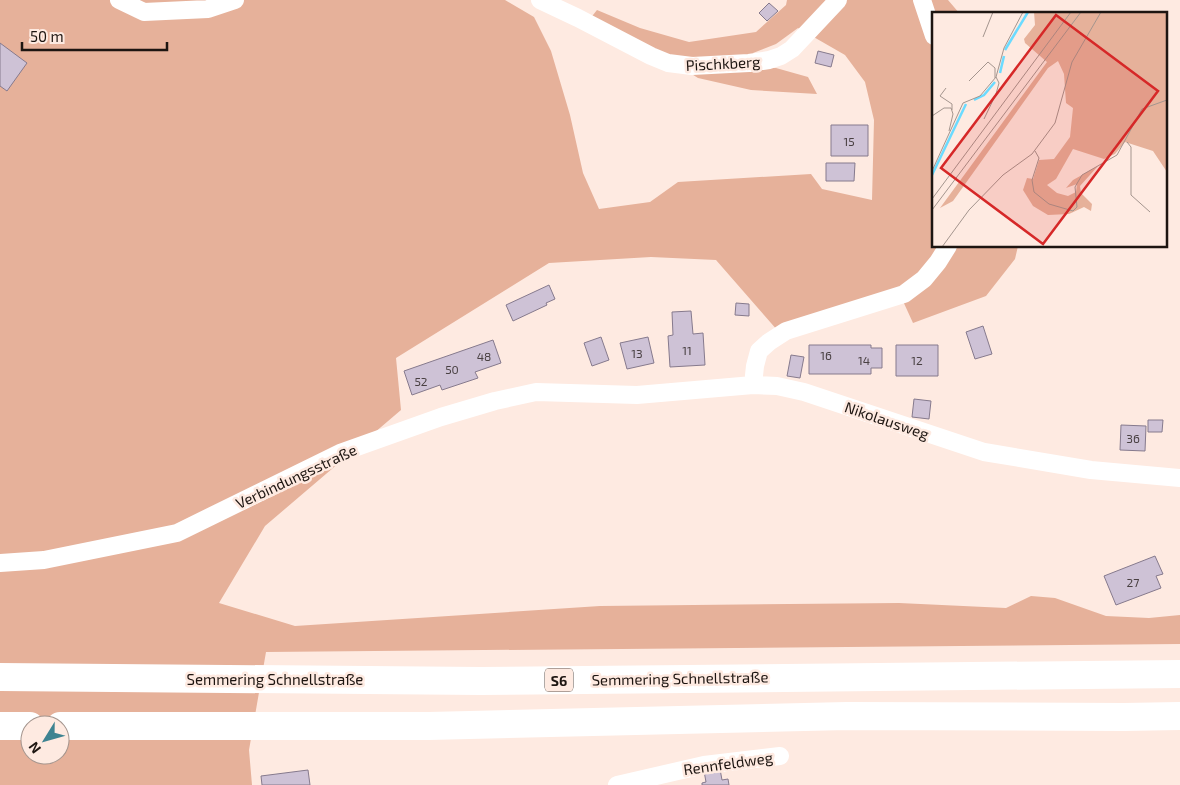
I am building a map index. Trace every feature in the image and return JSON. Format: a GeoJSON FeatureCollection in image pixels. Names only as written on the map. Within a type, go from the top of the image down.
{"type":"FeatureCollection","features":[{"type":"Feature","properties":{"kind":"highway","name":"Semmering Schnellstraße"},"geometry":{"type":"LineString","coordinates":[[0,677],[481,681],[1180,674]]}},
{"type":"Feature","properties":{"kind":"highway"},"geometry":{"type":"LineString","coordinates":[[70,726],[429,726],[847,716],[1180,716]]}},
{"type":"Feature","properties":{"kind":"highway"},"geometry":{"type":"LineString","coordinates":[[0,726],[20,726]]}},
{"type":"Feature","properties":{"kind":"street"},"geometry":{"type":"LineString","coordinates":[[119,0],[144,12],[208,9],[235,0]]}},
{"type":"Feature","properties":{"kind":"street","name":"Pischkberg"},"geometry":{"type":"LineString","coordinates":[[540,0],[651,56],[668,63],[692,66],[749,63],[780,56],[792,49],[838,0]]}},
{"type":"Feature","properties":{"kind":"street"},"geometry":{"type":"LineString","coordinates":[[922,0],[932,30]]}},
{"type":"Feature","properties":{"kind":"street"},"geometry":{"type":"LineString","coordinates":[[753,385],[759,351],[769,342],[786,331],[904,294],[924,279],[947,248]]}},
{"type":"Feature","properties":{"kind":"street","name":"Nikolausweg"},"geometry":{"type":"LineString","coordinates":[[594,393],[637,395],[753,385],[777,386],[804,392],[984,452],[1091,470],[1180,478]]}},
{"type":"Feature","properties":{"kind":"street","name":"Verbindungsstraße"},"geometry":{"type":"LineString","coordinates":[[0,563],[44,560],[177,533],[340,453],[441,418],[495,401],[536,392],[594,393]]}},
{"type":"Feature","properties":{"kind":"street","name":"Rennfeldweg"},"geometry":{"type":"LineString","coordinates":[[617,785],[704,765],[780,756]]}},
{"type":"Feature","properties":{"kind":"shaded area"},"geometry":{"type":"Polygon","coordinates":[[[0,0],[505,0],[534,17],[551,51],[570,115],[583,173],[599,209],[650,202],[678,182],[811,174],[822,189],[872,200],[874,120],[865,82],[845,55],[798,28],[776,44],[753,53],[762,68],[776,68],[808,77],[817,94],[751,90],[698,78],[663,56],[589,20],[597,10],[640,28],[689,42],[756,32],[786,5],[787,0],[948,0],[958,12],[932,12],[932,248],[1018,248],[1015,259],[986,296],[913,323],[897,288],[778,331],[716,260],[651,257],[549,263],[396,358],[401,410],[265,526],[219,603],[295,626],[600,606],[899,603],[1006,608],[1031,596],[1055,598],[1106,616],[1149,618],[1180,615],[1180,644],[266,652],[249,750],[252,785],[0,785],[0,0]]]}},
{"type":"Feature","properties":{"kind":"building"},"geometry":{"type":"Polygon","coordinates":[[[769,3],[778,11],[767,21],[759,13],[769,3]]]}},
{"type":"Feature","properties":{"kind":"building"},"geometry":{"type":"Polygon","coordinates":[[[0,43],[27,63],[7,91],[0,86],[0,43]]]}},
{"type":"Feature","properties":{"kind":"building"},"geometry":{"type":"Polygon","coordinates":[[[818,51],[834,55],[831,67],[815,63],[818,51]]]}},
{"type":"Feature","properties":{"kind":"building"},"geometry":{"type":"Polygon","coordinates":[[[831,125],[868,125],[868,156],[831,156],[831,125]]]}},
{"type":"Feature","properties":{"kind":"building"},"geometry":{"type":"Polygon","coordinates":[[[826,163],[855,163],[854,181],[826,181],[826,163]]]}},
{"type":"Feature","properties":{"kind":"building"},"geometry":{"type":"Polygon","coordinates":[[[549,285],[555,299],[546,303],[547,305],[513,321],[506,305],[549,285]]]}},
{"type":"Feature","properties":{"kind":"building"},"geometry":{"type":"Polygon","coordinates":[[[736,303],[749,304],[749,316],[735,315],[736,303]]]}},
{"type":"Feature","properties":{"kind":"building"},"geometry":{"type":"Polygon","coordinates":[[[691,311],[693,334],[703,333],[705,365],[670,367],[668,336],[673,335],[672,312],[691,311]]]}},
{"type":"Feature","properties":{"kind":"building"},"geometry":{"type":"Polygon","coordinates":[[[983,326],[992,354],[975,359],[966,332],[983,326]]]}},
{"type":"Feature","properties":{"kind":"building"},"geometry":{"type":"Polygon","coordinates":[[[601,337],[609,360],[592,366],[584,343],[601,337]]]}},
{"type":"Feature","properties":{"kind":"building"},"geometry":{"type":"Polygon","coordinates":[[[648,337],[654,363],[627,369],[620,343],[648,337]]]}},
{"type":"Feature","properties":{"kind":"building"},"geometry":{"type":"Polygon","coordinates":[[[493,340],[501,363],[475,372],[478,378],[442,390],[440,385],[412,395],[404,371],[493,340]]]}},
{"type":"Feature","properties":{"kind":"building"},"geometry":{"type":"Polygon","coordinates":[[[809,345],[871,345],[871,348],[882,348],[882,368],[871,368],[871,374],[809,374],[809,345]]]}},
{"type":"Feature","properties":{"kind":"building"},"geometry":{"type":"Polygon","coordinates":[[[896,345],[938,345],[938,376],[896,376],[896,345]]]}},
{"type":"Feature","properties":{"kind":"building"},"geometry":{"type":"Polygon","coordinates":[[[791,355],[804,357],[800,378],[787,376],[791,355]]]}},
{"type":"Feature","properties":{"kind":"building"},"geometry":{"type":"Polygon","coordinates":[[[914,399],[931,401],[929,419],[912,417],[914,399]]]}},
{"type":"Feature","properties":{"kind":"building"},"geometry":{"type":"Polygon","coordinates":[[[1148,420],[1163,420],[1162,432],[1148,432],[1148,420]]]}},
{"type":"Feature","properties":{"kind":"building"},"geometry":{"type":"Polygon","coordinates":[[[1121,425],[1146,426],[1145,451],[1120,450],[1121,425]]]}},
{"type":"Feature","properties":{"kind":"building"},"geometry":{"type":"Polygon","coordinates":[[[1155,556],[1163,574],[1156,576],[1161,588],[1116,605],[1104,576],[1155,556]]]}},
{"type":"Feature","properties":{"kind":"building"},"geometry":{"type":"Polygon","coordinates":[[[720,769],[722,780],[728,779],[729,785],[702,785],[702,783],[706,782],[704,771],[720,769]]]}},
{"type":"Feature","properties":{"kind":"building"},"geometry":{"type":"Polygon","coordinates":[[[308,770],[310,785],[262,785],[261,776],[308,770]]]}}]}
